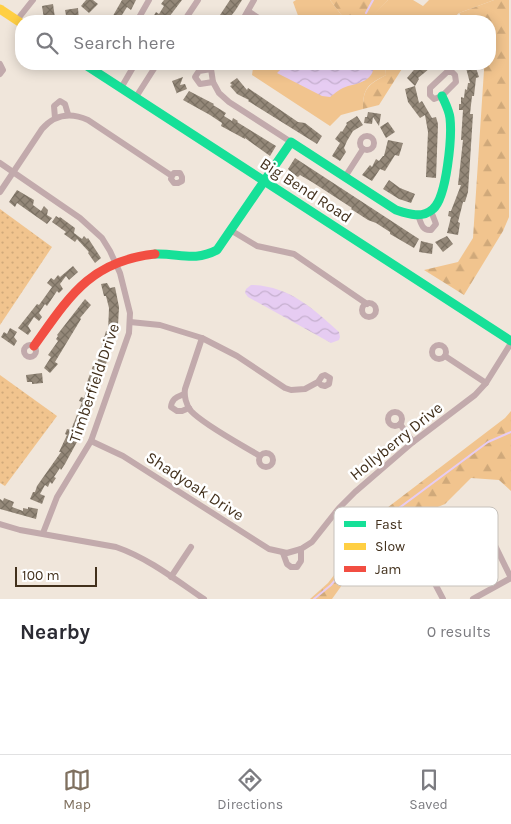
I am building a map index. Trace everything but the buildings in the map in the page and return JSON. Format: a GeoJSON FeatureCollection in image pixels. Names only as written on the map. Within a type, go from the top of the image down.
{"type":"FeatureCollection","features":[{"type":"Feature","properties":{"kind":"street"},"geometry":{"type":"LineString","coordinates":[[23,15],[33,0]]}},
{"type":"Feature","properties":{"kind":"street"},"geometry":{"type":"LineString","coordinates":[[141,15],[150,0]]}},
{"type":"Feature","properties":{"kind":"street"},"geometry":{"type":"LineString","coordinates":[[188,15],[198,0]]}},
{"type":"Feature","properties":{"kind":"street"},"geometry":{"type":"LineString","coordinates":[[246,15],[254,0]]}},
{"type":"Feature","properties":{"kind":"street"},"geometry":{"type":"LineString","coordinates":[[0,9],[15,19]]}},
{"type":"Feature","properties":{"kind":"street"},"geometry":{"type":"LineString","coordinates":[[248,11],[254,15]]}},
{"type":"Feature","properties":{"kind":"street"},"geometry":{"type":"LineString","coordinates":[[0,64],[2,70],[0,74]]}},
{"type":"Feature","properties":{"kind":"street","name":"Big Bend Road"},"geometry":{"type":"LineString","coordinates":[[94,70],[511,342]]}},
{"type":"Feature","properties":{"kind":"street"},"geometry":{"type":"LineString","coordinates":[[122,88],[132,70]]}},
{"type":"Feature","properties":{"kind":"street"},"geometry":{"type":"LineString","coordinates":[[136,97],[153,70]]}},
{"type":"Feature","properties":{"kind":"street"},"geometry":{"type":"LineString","coordinates":[[202,70],[199,71],[196,78],[200,84],[214,82]]}},
{"type":"Feature","properties":{"kind":"street"},"geometry":{"type":"LineString","coordinates":[[212,70],[214,82],[219,93],[229,102],[396,210],[411,216],[418,216],[430,211],[440,200],[447,180],[450,116],[442,96]]}},
{"type":"Feature","properties":{"kind":"street"},"geometry":{"type":"LineString","coordinates":[[452,72],[456,77],[456,82],[442,96],[437,99],[432,97],[429,93],[430,88],[443,74],[452,72]]}},
{"type":"Feature","properties":{"kind":"street"},"geometry":{"type":"LineString","coordinates":[[55,118],[53,108],[60,101],[65,104],[68,114]]}},
{"type":"Feature","properties":{"kind":"street"},"geometry":{"type":"LineString","coordinates":[[0,192],[42,129],[55,118],[68,114],[82,117],[94,123],[172,176]]}},
{"type":"Feature","properties":{"kind":"street"},"geometry":{"type":"LineString","coordinates":[[34,346],[78,288],[108,265],[147,255],[204,257],[217,250],[232,231],[291,142]]}},
{"type":"Feature","properties":{"kind":"street"},"geometry":{"type":"LineString","coordinates":[[344,177],[363,149]]}},
{"type":"Feature","properties":{"kind":"street","name":"Timberfield Drive"},"geometry":{"type":"LineString","coordinates":[[0,163],[80,218],[102,238],[116,262],[127,295],[130,313],[129,333],[91,441],[57,496],[43,534]]}},
{"type":"Feature","properties":{"kind":"street"},"geometry":{"type":"LineString","coordinates":[[418,216],[423,228],[427,231],[431,230],[436,224],[430,211]]}},
{"type":"Feature","properties":{"kind":"street"},"geometry":{"type":"LineString","coordinates":[[232,231],[257,246],[294,254],[367,304]]}},
{"type":"Feature","properties":{"kind":"street"},"geometry":{"type":"LineString","coordinates":[[130,322],[160,325],[202,338],[238,356],[285,388],[297,391],[318,382]]}},
{"type":"Feature","properties":{"kind":"street"},"geometry":{"type":"LineString","coordinates":[[202,338],[184,394],[189,408],[201,419],[260,456]]}},
{"type":"Feature","properties":{"kind":"street","name":"Hollyberry Drive"},"geometry":{"type":"LineString","coordinates":[[339,507],[413,442],[470,400],[486,383],[511,342]]}},
{"type":"Feature","properties":{"kind":"street"},"geometry":{"type":"LineString","coordinates":[[445,356],[486,383]]}},
{"type":"Feature","properties":{"kind":"street"},"geometry":{"type":"LineString","coordinates":[[184,394],[175,398],[171,406],[177,411],[189,408]]}},
{"type":"Feature","properties":{"kind":"street"},"geometry":{"type":"LineString","coordinates":[[400,424],[413,442]]}},
{"type":"Feature","properties":{"kind":"street","name":"Shadyoak Drive"},"geometry":{"type":"LineString","coordinates":[[91,441],[123,456],[269,549],[283,553],[292,552]]}},
{"type":"Feature","properties":{"kind":"street","name":"Hollyberry Drive"},"geometry":{"type":"LineString","coordinates":[[292,552],[312,542],[334,513]]}},
{"type":"Feature","properties":{"kind":"street"},"geometry":{"type":"LineString","coordinates":[[0,524],[129,551],[204,599]]}},
{"type":"Feature","properties":{"kind":"street"},"geometry":{"type":"LineString","coordinates":[[171,577],[191,547]]}},
{"type":"Feature","properties":{"kind":"street","name":"Shadyoak Drive"},"geometry":{"type":"LineString","coordinates":[[283,553],[288,566],[291,568],[297,567],[301,561],[301,549]]}},
{"type":"Feature","properties":{"kind":"street"},"geometry":{"type":"LineString","coordinates":[[498,552],[511,578],[498,585]]}},
{"type":"Feature","properties":{"kind":"street"},"geometry":{"type":"LineString","coordinates":[[436,586],[443,599]]}},
{"type":"Feature","properties":{"kind":"street"},"geometry":{"type":"LineString","coordinates":[[473,599],[497,586]]}},
{"type":"Feature","properties":{"kind":"green space"},"geometry":{"type":"Polygon","coordinates":[[[296,0],[330,0],[341,15],[298,15],[293,2],[296,0]]]}},
{"type":"Feature","properties":{"kind":"green space"},"geometry":{"type":"Polygon","coordinates":[[[330,0],[388,0],[374,15],[341,15],[330,0]]]}},
{"type":"Feature","properties":{"kind":"green space"},"geometry":{"type":"Polygon","coordinates":[[[388,0],[413,0],[423,6],[429,0],[494,0],[457,15],[373,15],[388,0]]]}},
{"type":"Feature","properties":{"kind":"green space"},"geometry":{"type":"Polygon","coordinates":[[[494,0],[509,0],[509,217],[503,231],[464,295],[424,270],[458,262],[473,238],[484,70],[496,70],[496,15],[461,15],[459,13],[494,0]]]}},
{"type":"Feature","properties":{"kind":"green space"},"geometry":{"type":"Polygon","coordinates":[[[253,70],[386,70],[386,75],[375,81],[368,88],[364,96],[363,109],[341,115],[330,126],[252,75],[253,70]]]}},
{"type":"Feature","properties":{"kind":"green space"},"geometry":{"type":"Polygon","coordinates":[[[386,70],[401,70],[379,105],[363,109],[364,96],[368,88],[386,75],[386,70]]]}},
{"type":"Feature","properties":{"kind":"green space"},"geometry":{"type":"Polygon","coordinates":[[[0,209],[52,247],[0,325],[0,209]]]}},
{"type":"Feature","properties":{"kind":"green space"},"geometry":{"type":"Polygon","coordinates":[[[0,375],[57,416],[5,486],[0,483],[0,375]]]}},
{"type":"Feature","properties":{"kind":"green space"},"geometry":{"type":"Polygon","coordinates":[[[511,411],[511,491],[499,480],[471,478],[445,504],[438,507],[388,507],[505,418],[511,411]]]}},
{"type":"Feature","properties":{"kind":"green space"},"geometry":{"type":"Polygon","coordinates":[[[334,575],[334,586],[341,586],[332,599],[310,599],[334,575]]]}},
{"type":"Feature","properties":{"kind":"water"},"geometry":{"type":"Polygon","coordinates":[[[280,70],[373,70],[366,80],[343,88],[330,97],[322,96],[277,73],[280,70]]]}},
{"type":"Feature","properties":{"kind":"water"},"geometry":{"type":"Polygon","coordinates":[[[251,285],[277,289],[299,300],[339,332],[339,340],[331,343],[248,297],[245,293],[246,289],[251,285]]]}},
{"type":"Feature","properties":{"kind":"waterway"},"geometry":{"type":"LineString","coordinates":[[366,13],[373,0]]}},
{"type":"Feature","properties":{"kind":"waterway"},"geometry":{"type":"LineString","coordinates":[[400,507],[488,442],[511,432]]}},
{"type":"Feature","properties":{"kind":"waterway"},"geometry":{"type":"LineString","coordinates":[[314,599],[334,581]]}},
{"type":"Feature","properties":{"kind":"traffic: fast"},"geometry":{"type":"LineString","coordinates":[[93,70],[511,341]]}},
{"type":"Feature","properties":{"kind":"traffic: fast"},"geometry":{"type":"LineString","coordinates":[[155,254],[201,256],[217,250],[291,142],[396,210],[415,215],[429,212],[438,202],[448,166],[450,118],[442,96]]}},
{"type":"Feature","properties":{"kind":"traffic: slow"},"geometry":{"type":"LineString","coordinates":[[0,9],[15,19]]}},
{"type":"Feature","properties":{"kind":"traffic: jam"},"geometry":{"type":"LineString","coordinates":[[34,346],[71,297],[97,273],[114,264],[155,254]]}}]}
